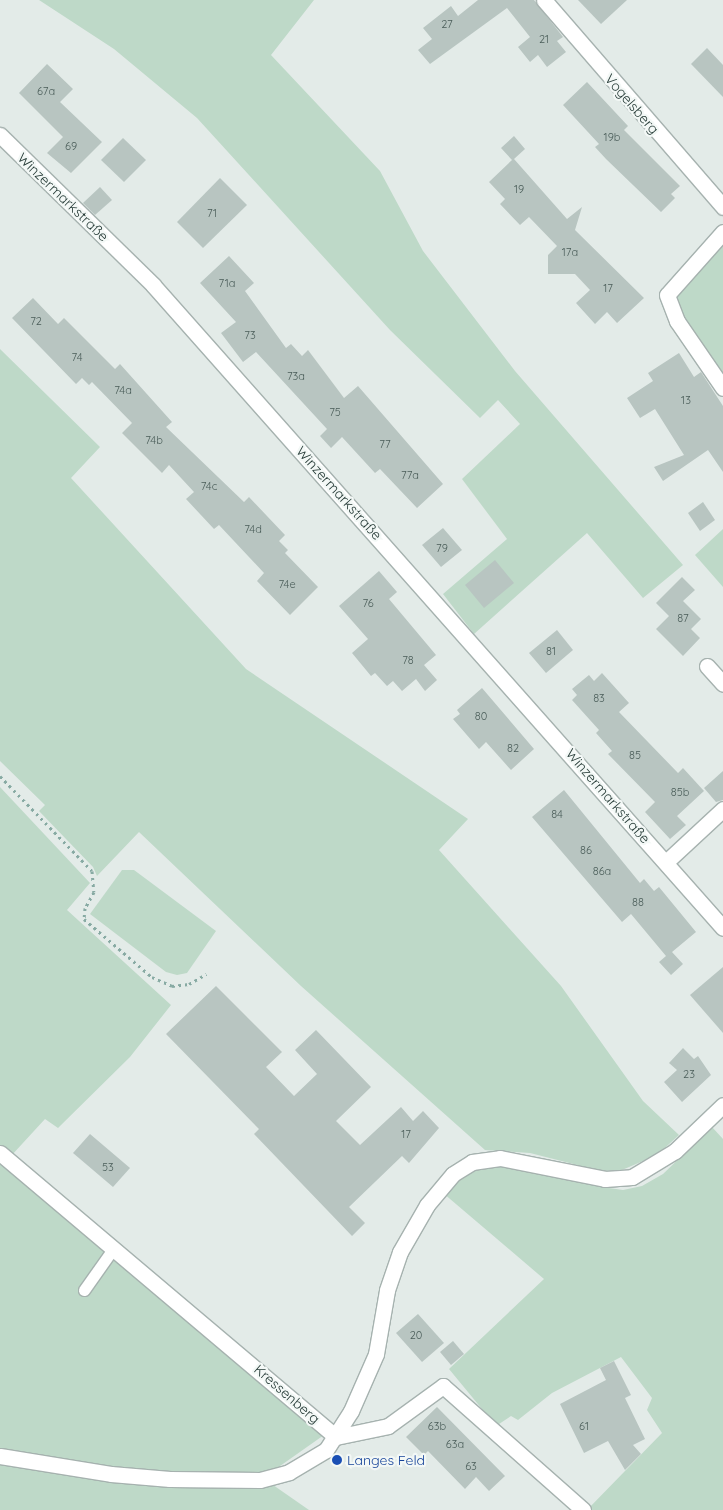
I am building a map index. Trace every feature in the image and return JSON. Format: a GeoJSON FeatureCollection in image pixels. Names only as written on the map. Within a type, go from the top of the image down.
{"type":"FeatureCollection","features":[{"type":"Feature","properties":{"kind":"street","name":"Vogelsberg"},"geometry":{"type":"LineString","coordinates":[[544,0],[723,208]]}},
{"type":"Feature","properties":{"kind":"street","name":"Winzermarkstraße"},"geometry":{"type":"LineString","coordinates":[[0,135],[153,285],[723,928]]}},
{"type":"Feature","properties":{"kind":"street"},"geometry":{"type":"LineString","coordinates":[[723,232],[667,296],[677,321],[723,388]]}},
{"type":"Feature","properties":{"kind":"street"},"geometry":{"type":"LineString","coordinates":[[707,666],[723,684]]}},
{"type":"Feature","properties":{"kind":"street"},"geometry":{"type":"LineString","coordinates":[[666,862],[723,809]]}},
{"type":"Feature","properties":{"kind":"street"},"geometry":{"type":"LineString","coordinates":[[0,1456],[111,1474],[260,1480],[289,1472],[311,1461],[336,1437],[376,1354],[387,1290],[400,1252],[427,1205],[453,1174],[472,1162],[500,1158],[605,1180],[632,1177],[675,1151],[723,1105]]}},
{"type":"Feature","properties":{"kind":"street","name":"Kressenberg"},"geometry":{"type":"LineString","coordinates":[[0,1153],[336,1437]]}},
{"type":"Feature","properties":{"kind":"street"},"geometry":{"type":"LineString","coordinates":[[336,1437],[388,1426],[442,1386],[583,1510]]}},
{"type":"Feature","properties":{"kind":"lane"},"geometry":{"type":"LineString","coordinates":[[84,1290],[113,1249]]}},
{"type":"Feature","properties":{"kind":"path"},"geometry":{"type":"LineString","coordinates":[[0,776],[92,871],[94,892],[85,908],[84,919],[152,977],[172,986],[189,984],[206,974]]}},
{"type":"Feature","properties":{"kind":"green space"},"geometry":{"type":"Polygon","coordinates":[[[39,0],[314,0],[271,55],[380,171],[423,251],[515,371],[683,565],[643,598],[587,533],[474,634],[443,594],[507,539],[462,479],[520,424],[498,400],[480,418],[390,330],[197,118],[114,49],[39,0]]]}},
{"type":"Feature","properties":{"kind":"green space"},"geometry":{"type":"Polygon","coordinates":[[[723,241],[722,375],[678,312],[676,296],[723,241]]]}},
{"type":"Feature","properties":{"kind":"green space"},"geometry":{"type":"Polygon","coordinates":[[[0,349],[100,447],[71,478],[246,669],[468,819],[439,850],[561,986],[643,1101],[679,1135],[657,1155],[622,1170],[601,1171],[530,1153],[485,1150],[301,986],[139,832],[97,876],[93,867],[39,811],[45,805],[0,761],[0,349]]]}},
{"type":"Feature","properties":{"kind":"green space"},"geometry":{"type":"Polygon","coordinates":[[[723,529],[723,587],[695,555],[723,529]]]}},
{"type":"Feature","properties":{"kind":"green space"},"geometry":{"type":"Polygon","coordinates":[[[0,787],[90,883],[67,910],[171,1005],[130,1057],[58,1128],[45,1119],[11,1156],[0,1147],[0,787]]]}},
{"type":"Feature","properties":{"kind":"green space"},"geometry":{"type":"Polygon","coordinates":[[[122,870],[134,870],[216,931],[187,973],[177,975],[166,972],[90,914],[122,870]]]}},
{"type":"Feature","properties":{"kind":"green space"},"geometry":{"type":"Polygon","coordinates":[[[712,1127],[723,1139],[723,1510],[587,1510],[662,1433],[647,1410],[652,1398],[621,1357],[552,1393],[518,1420],[511,1416],[496,1426],[449,1369],[544,1279],[443,1193],[466,1173],[487,1167],[514,1166],[602,1187],[623,1190],[642,1186],[663,1174],[712,1127]]]}},
{"type":"Feature","properties":{"kind":"green space"},"geometry":{"type":"Polygon","coordinates":[[[0,1160],[143,1285],[251,1367],[324,1435],[263,1478],[309,1510],[0,1510],[0,1160]]]}},
{"type":"Feature","properties":{"kind":"building"},"geometry":{"type":"Polygon","coordinates":[[[478,0],[534,0],[563,37],[557,41],[566,52],[547,67],[538,55],[530,62],[518,47],[530,37],[507,8],[430,64],[418,50],[432,39],[423,28],[451,6],[458,16],[478,0]]]}},
{"type":"Feature","properties":{"kind":"building"},"geometry":{"type":"Polygon","coordinates":[[[578,0],[627,0],[601,24],[578,0]]]}},
{"type":"Feature","properties":{"kind":"building"},"geometry":{"type":"Polygon","coordinates":[[[707,48],[723,65],[723,97],[691,64],[707,48]]]}},
{"type":"Feature","properties":{"kind":"building"},"geometry":{"type":"Polygon","coordinates":[[[47,64],[73,89],[60,102],[102,142],[71,173],[47,153],[63,137],[19,93],[47,64]]]}},
{"type":"Feature","properties":{"kind":"building"},"geometry":{"type":"Polygon","coordinates":[[[587,82],[628,126],[624,130],[680,186],[671,194],[675,198],[661,212],[595,147],[599,144],[563,105],[587,82]]]}},
{"type":"Feature","properties":{"kind":"building"},"geometry":{"type":"Polygon","coordinates":[[[514,136],[525,149],[514,159],[567,219],[582,207],[575,230],[644,298],[617,323],[607,312],[595,324],[576,303],[590,290],[575,274],[548,274],[548,255],[557,246],[529,217],[520,225],[500,204],[505,199],[489,182],[512,160],[501,148],[514,136]]]}},
{"type":"Feature","properties":{"kind":"building"},"geometry":{"type":"Polygon","coordinates":[[[123,138],[146,160],[124,182],[101,160],[123,138]]]}},
{"type":"Feature","properties":{"kind":"building"},"geometry":{"type":"Polygon","coordinates":[[[220,178],[247,205],[203,248],[177,222],[220,178]]]}},
{"type":"Feature","properties":{"kind":"building"},"geometry":{"type":"Polygon","coordinates":[[[100,187],[112,200],[95,215],[83,203],[100,187]]]}},
{"type":"Feature","properties":{"kind":"building"},"geometry":{"type":"Polygon","coordinates":[[[229,256],[254,283],[245,291],[286,348],[291,344],[302,356],[308,350],[344,398],[358,386],[443,484],[417,508],[380,469],[375,473],[342,437],[331,448],[320,436],[327,429],[256,352],[243,362],[221,333],[236,322],[200,283],[229,256]]]}},
{"type":"Feature","properties":{"kind":"building"},"geometry":{"type":"Polygon","coordinates":[[[33,298],[58,324],[64,318],[115,369],[120,364],[172,422],[166,427],[244,502],[249,497],[285,535],[279,541],[288,550],[285,553],[318,587],[290,615],[257,581],[264,573],[219,525],[214,529],[186,499],[194,492],[169,465],[162,473],[122,433],[132,423],[92,382],[89,385],[82,378],[76,384],[12,318],[33,298]]]}},
{"type":"Feature","properties":{"kind":"building"},"geometry":{"type":"Polygon","coordinates":[[[679,353],[694,377],[701,372],[723,406],[723,472],[708,450],[663,481],[654,467],[684,455],[655,409],[640,418],[627,398],[653,381],[648,373],[679,353]]]}},
{"type":"Feature","properties":{"kind":"building"},"geometry":{"type":"Polygon","coordinates":[[[703,502],[715,520],[700,531],[688,513],[703,502]]]}},
{"type":"Feature","properties":{"kind":"building"},"geometry":{"type":"Polygon","coordinates":[[[443,528],[462,550],[441,567],[422,545],[443,528]]]}},
{"type":"Feature","properties":{"kind":"building"},"geometry":{"type":"Polygon","coordinates":[[[495,560],[514,583],[484,608],[465,585],[495,560]]]}},
{"type":"Feature","properties":{"kind":"building"},"geometry":{"type":"Polygon","coordinates":[[[379,571],[397,592],[389,599],[436,655],[424,665],[437,680],[425,691],[416,679],[402,691],[393,681],[387,686],[375,673],[371,676],[352,653],[368,639],[339,606],[379,571]]]}},
{"type":"Feature","properties":{"kind":"building"},"geometry":{"type":"Polygon","coordinates":[[[682,577],[695,590],[683,601],[701,619],[691,629],[700,638],[683,656],[656,629],[669,616],[656,603],[682,577]]]}},
{"type":"Feature","properties":{"kind":"building"},"geometry":{"type":"Polygon","coordinates":[[[557,630],[573,650],[546,673],[529,653],[557,630]]]}},
{"type":"Feature","properties":{"kind":"building"},"geometry":{"type":"Polygon","coordinates":[[[602,673],[629,703],[619,712],[678,773],[683,768],[704,791],[677,816],[686,825],[670,839],[645,812],[655,802],[608,754],[612,751],[596,733],[599,730],[572,700],[577,695],[572,689],[589,675],[594,681],[602,673]]]}},
{"type":"Feature","properties":{"kind":"building"},"geometry":{"type":"Polygon","coordinates":[[[482,688],[534,749],[511,770],[486,742],[479,749],[453,719],[460,714],[457,710],[482,688]]]}},
{"type":"Feature","properties":{"kind":"building"},"geometry":{"type":"Polygon","coordinates":[[[723,771],[723,800],[716,802],[704,788],[723,771]]]}},
{"type":"Feature","properties":{"kind":"building"},"geometry":{"type":"Polygon","coordinates":[[[564,790],[640,883],[644,879],[654,891],[659,887],[696,932],[672,952],[683,964],[671,975],[659,962],[666,956],[631,914],[622,922],[532,817],[564,790]]]}},
{"type":"Feature","properties":{"kind":"building"},"geometry":{"type":"Polygon","coordinates":[[[723,967],[723,1033],[690,995],[723,967]]]}},
{"type":"Feature","properties":{"kind":"building"},"geometry":{"type":"Polygon","coordinates":[[[216,986],[282,1052],[266,1067],[294,1096],[317,1074],[295,1050],[316,1030],[371,1087],[336,1121],[360,1145],[401,1107],[413,1121],[423,1111],[439,1128],[409,1163],[402,1156],[349,1207],[365,1223],[352,1236],[254,1134],[259,1129],[166,1034],[216,986]]]}},
{"type":"Feature","properties":{"kind":"building"},"geometry":{"type":"Polygon","coordinates":[[[683,1048],[694,1059],[698,1056],[711,1075],[682,1102],[664,1082],[677,1070],[669,1063],[683,1048]]]}},
{"type":"Feature","properties":{"kind":"building"},"geometry":{"type":"Polygon","coordinates":[[[90,1134],[130,1168],[113,1187],[73,1153],[90,1134]]]}},
{"type":"Feature","properties":{"kind":"building"},"geometry":{"type":"Polygon","coordinates":[[[418,1314],[444,1343],[422,1362],[396,1333],[418,1314]]]}},
{"type":"Feature","properties":{"kind":"building"},"geometry":{"type":"Polygon","coordinates":[[[453,1341],[464,1354],[451,1365],[440,1352],[453,1341]]]}},
{"type":"Feature","properties":{"kind":"building"},"geometry":{"type":"Polygon","coordinates":[[[614,1361],[631,1395],[625,1398],[645,1439],[633,1445],[641,1454],[625,1470],[608,1441],[584,1453],[560,1404],[606,1380],[600,1368],[614,1361]]]}},
{"type":"Feature","properties":{"kind":"building"},"geometry":{"type":"Polygon","coordinates":[[[437,1407],[505,1476],[489,1491],[476,1477],[465,1489],[428,1451],[424,1455],[406,1437],[437,1407]]]}},
{"type":"Feature","properties":{"kind":"place","name":"Langes Feld"},"geometry":{"type":"Point","coordinates":[337,1460]}}]}
